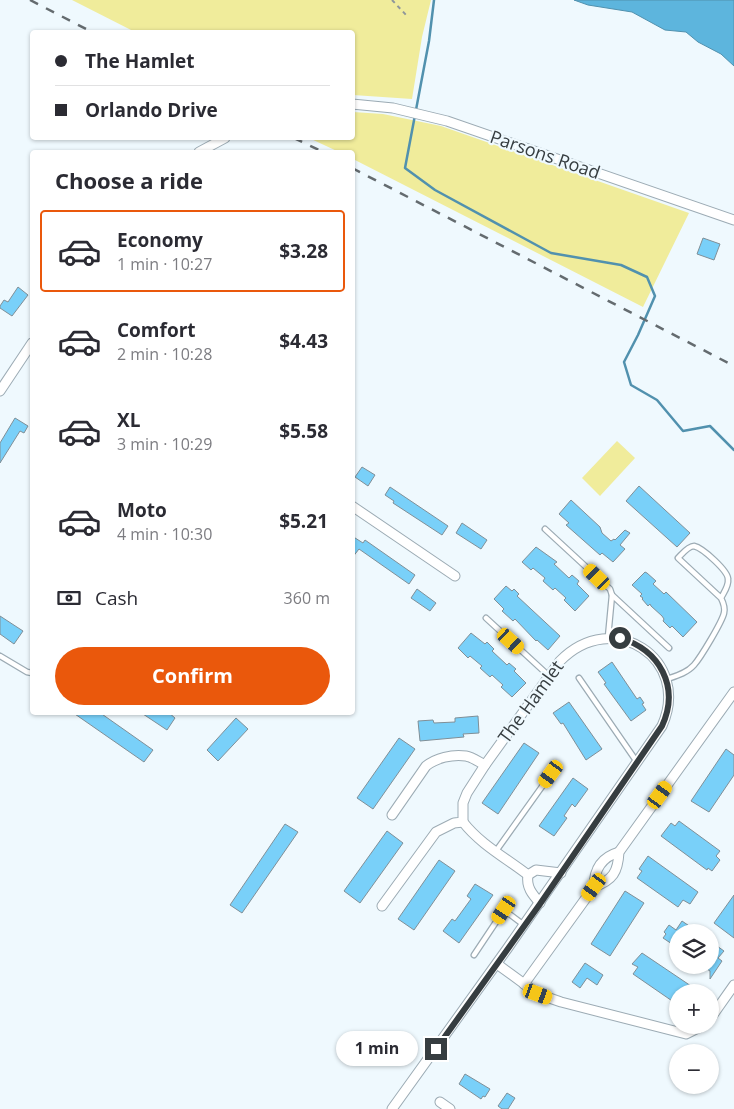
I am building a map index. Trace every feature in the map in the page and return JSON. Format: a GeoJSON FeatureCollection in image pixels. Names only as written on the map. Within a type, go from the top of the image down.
{"type":"FeatureCollection","features":[{"type":"Feature","properties":{"kind":"street","name":"Parsons Road"},"geometry":{"type":"LineString","coordinates":[[355,104],[378,106],[422,114],[463,126],[734,220]]}},
{"type":"Feature","properties":{"kind":"street"},"geometry":{"type":"LineString","coordinates":[[203,150],[221,140]]}},
{"type":"Feature","properties":{"kind":"street"},"geometry":{"type":"LineString","coordinates":[[0,391],[30,346]]}},
{"type":"Feature","properties":{"kind":"street"},"geometry":{"type":"LineString","coordinates":[[355,508],[455,576]]}},
{"type":"Feature","properties":{"kind":"street","name":"The Hamlet"},"geometry":{"type":"LineString","coordinates":[[392,1109],[540,904],[662,726],[666,718],[669,697],[666,679],[658,663],[638,645],[620,638],[593,639],[576,647],[560,661],[485,765],[467,793],[464,803],[463,822]]}},
{"type":"Feature","properties":{"kind":"street"},"geometry":{"type":"LineString","coordinates":[[524,984],[594,887],[605,883],[614,874],[619,866],[619,852],[734,692]]}},
{"type":"Feature","properties":{"kind":"street"},"geometry":{"type":"LineString","coordinates":[[392,814],[426,766],[431,762],[440,758],[466,756],[485,765]]}},
{"type":"Feature","properties":{"kind":"street"},"geometry":{"type":"LineString","coordinates":[[382,906],[436,832],[454,823],[463,822],[477,837],[528,874]]}},
{"type":"Feature","properties":{"kind":"street"},"geometry":{"type":"LineString","coordinates":[[594,887],[594,875],[601,864],[608,855],[619,852]]}},
{"type":"Feature","properties":{"kind":"street"},"geometry":{"type":"LineString","coordinates":[[528,874],[536,870],[561,873]]}},
{"type":"Feature","properties":{"kind":"street"},"geometry":{"type":"LineString","coordinates":[[528,874],[527,883],[532,894],[540,904]]}},
{"type":"Feature","properties":{"kind":"street"},"geometry":{"type":"LineString","coordinates":[[497,964],[538,994],[561,1002],[669,1030]]}},
{"type":"Feature","properties":{"kind":"street"},"geometry":{"type":"LineString","coordinates":[[719,1006],[734,984]]}},
{"type":"Feature","properties":{"kind":"street"},"geometry":{"type":"LineString","coordinates":[[440,1102],[450,1109]]}},
{"type":"Feature","properties":{"kind":"lane"},"geometry":{"type":"LineString","coordinates":[[545,529],[610,589],[612,594],[669,648]]}},
{"type":"Feature","properties":{"kind":"lane"},"geometry":{"type":"LineString","coordinates":[[666,679],[684,673],[694,665],[724,613],[721,598],[678,558],[689,548],[695,546],[702,550],[726,571],[728,580],[721,598]]}},
{"type":"Feature","properties":{"kind":"lane"},"geometry":{"type":"LineString","coordinates":[[608,637],[612,594]]}},
{"type":"Feature","properties":{"kind":"lane"},"geometry":{"type":"LineString","coordinates":[[486,618],[549,676]]}},
{"type":"Feature","properties":{"kind":"lane"},"geometry":{"type":"LineString","coordinates":[[0,656],[30,673]]}},
{"type":"Feature","properties":{"kind":"lane"},"geometry":{"type":"LineString","coordinates":[[579,678],[637,762]]}},
{"type":"Feature","properties":{"kind":"lane"},"geometry":{"type":"LineString","coordinates":[[496,851],[551,774]]}},
{"type":"Feature","properties":{"kind":"lane"},"geometry":{"type":"LineString","coordinates":[[474,955],[504,910],[524,925]]}},
{"type":"Feature","properties":{"kind":"path"},"geometry":{"type":"LineString","coordinates":[[392,0],[408,17]]}},
{"type":"Feature","properties":{"kind":"shaded area"},"geometry":{"type":"Polygon","coordinates":[[[72,0],[431,0],[422,37],[412,99],[355,95],[355,30],[131,30],[72,0]]]}},
{"type":"Feature","properties":{"kind":"shaded area"},"geometry":{"type":"Polygon","coordinates":[[[355,112],[383,114],[441,126],[689,213],[643,307],[355,160],[355,150],[335,150],[313,140],[355,140],[355,112]]]}},
{"type":"Feature","properties":{"kind":"shaded area"},"geometry":{"type":"Polygon","coordinates":[[[617,441],[635,458],[600,496],[582,478],[617,441]]]}},
{"type":"Feature","properties":{"kind":"water"},"geometry":{"type":"Polygon","coordinates":[[[574,0],[734,0],[734,66],[721,54],[698,42],[686,32],[665,30],[632,12],[588,5],[574,0]]]}},
{"type":"Feature","properties":{"kind":"building"},"geometry":{"type":"Polygon","coordinates":[[[703,238],[720,244],[714,260],[697,254],[703,238]]]}},
{"type":"Feature","properties":{"kind":"building"},"geometry":{"type":"Polygon","coordinates":[[[18,287],[28,295],[12,316],[0,308],[0,306],[4,300],[8,302],[18,287]]]}},
{"type":"Feature","properties":{"kind":"building"},"geometry":{"type":"Polygon","coordinates":[[[15,418],[28,426],[24,433],[20,431],[0,463],[0,443],[15,418]]]}},
{"type":"Feature","properties":{"kind":"building"},"geometry":{"type":"Polygon","coordinates":[[[362,467],[375,475],[368,486],[355,477],[362,467]]]}},
{"type":"Feature","properties":{"kind":"building"},"geometry":{"type":"Polygon","coordinates":[[[639,486],[690,533],[677,547],[626,501],[639,486]]]}},
{"type":"Feature","properties":{"kind":"building"},"geometry":{"type":"Polygon","coordinates":[[[390,487],[448,526],[442,535],[393,503],[394,501],[385,495],[390,487]]]}},
{"type":"Feature","properties":{"kind":"building"},"geometry":{"type":"Polygon","coordinates":[[[571,500],[600,527],[602,533],[611,541],[615,540],[625,530],[630,533],[620,545],[625,549],[613,562],[602,553],[600,555],[566,525],[569,523],[559,514],[571,500]]]}},
{"type":"Feature","properties":{"kind":"building"},"geometry":{"type":"Polygon","coordinates":[[[462,523],[487,540],[481,549],[456,533],[462,523]]]}},
{"type":"Feature","properties":{"kind":"building"},"geometry":{"type":"Polygon","coordinates":[[[355,538],[363,543],[365,540],[415,575],[409,584],[359,549],[355,554],[355,538]]]}},
{"type":"Feature","properties":{"kind":"building"},"geometry":{"type":"Polygon","coordinates":[[[536,547],[557,562],[554,564],[569,578],[572,575],[579,581],[577,584],[589,596],[575,611],[564,600],[566,598],[555,588],[553,590],[543,581],[545,578],[522,562],[536,547]]]}},
{"type":"Feature","properties":{"kind":"building"},"geometry":{"type":"Polygon","coordinates":[[[645,572],[656,581],[653,584],[664,594],[666,592],[697,622],[683,637],[672,626],[670,628],[663,621],[662,616],[650,604],[648,606],[640,596],[642,594],[632,585],[645,572]]]}},
{"type":"Feature","properties":{"kind":"building"},"geometry":{"type":"Polygon","coordinates":[[[506,586],[512,591],[514,589],[519,594],[517,596],[560,636],[548,650],[536,641],[515,619],[513,621],[502,611],[504,609],[494,599],[506,586]]]}},
{"type":"Feature","properties":{"kind":"building"},"geometry":{"type":"Polygon","coordinates":[[[417,589],[436,603],[430,611],[411,598],[417,589]]]}},
{"type":"Feature","properties":{"kind":"building"},"geometry":{"type":"Polygon","coordinates":[[[0,616],[23,631],[14,644],[0,634],[0,616]]]}},
{"type":"Feature","properties":{"kind":"building"},"geometry":{"type":"Polygon","coordinates":[[[471,633],[485,644],[487,642],[494,649],[492,651],[507,665],[509,663],[516,669],[514,671],[526,683],[512,697],[492,675],[490,677],[480,668],[482,666],[470,656],[468,658],[458,648],[471,633]]]}},
{"type":"Feature","properties":{"kind":"building"},"geometry":{"type":"Polygon","coordinates":[[[612,662],[637,699],[640,697],[644,703],[642,704],[646,710],[631,721],[604,684],[606,683],[598,672],[612,662]]]}},
{"type":"Feature","properties":{"kind":"building"},"geometry":{"type":"Polygon","coordinates":[[[569,702],[602,749],[586,760],[563,723],[561,724],[553,713],[569,702]]]}},
{"type":"Feature","properties":{"kind":"building"},"geometry":{"type":"Polygon","coordinates":[[[76,715],[103,715],[153,750],[144,762],[76,715]]]}},
{"type":"Feature","properties":{"kind":"building"},"geometry":{"type":"Polygon","coordinates":[[[144,715],[172,715],[175,718],[167,730],[144,715]]]}},
{"type":"Feature","properties":{"kind":"building"},"geometry":{"type":"Polygon","coordinates":[[[478,716],[479,733],[463,734],[464,737],[420,741],[418,721],[433,720],[434,723],[455,722],[455,718],[478,716]]]}},
{"type":"Feature","properties":{"kind":"building"},"geometry":{"type":"Polygon","coordinates":[[[236,718],[248,729],[218,761],[207,750],[236,718]]]}},
{"type":"Feature","properties":{"kind":"building"},"geometry":{"type":"Polygon","coordinates":[[[399,738],[415,749],[373,809],[357,798],[399,738]]]}},
{"type":"Feature","properties":{"kind":"building"},"geometry":{"type":"Polygon","coordinates":[[[524,743],[539,753],[498,814],[482,803],[524,743]]]}},
{"type":"Feature","properties":{"kind":"building"},"geometry":{"type":"Polygon","coordinates":[[[726,749],[734,755],[734,775],[709,812],[691,801],[726,749]]]}},
{"type":"Feature","properties":{"kind":"building"},"geometry":{"type":"Polygon","coordinates":[[[573,778],[588,789],[575,807],[572,804],[564,816],[567,818],[554,836],[539,826],[573,778]]]}},
{"type":"Feature","properties":{"kind":"building"},"geometry":{"type":"Polygon","coordinates":[[[679,821],[720,851],[716,856],[720,860],[712,871],[708,868],[707,870],[661,836],[671,823],[675,826],[679,821]]]}},
{"type":"Feature","properties":{"kind":"building"},"geometry":{"type":"Polygon","coordinates":[[[285,824],[298,832],[242,913],[230,905],[285,824]]]}},
{"type":"Feature","properties":{"kind":"building"},"geometry":{"type":"Polygon","coordinates":[[[387,831],[403,843],[360,903],[344,891],[387,831]]]}},
{"type":"Feature","properties":{"kind":"building"},"geometry":{"type":"Polygon","coordinates":[[[648,856],[698,892],[690,904],[683,900],[678,907],[637,878],[642,871],[639,869],[648,856]]]}},
{"type":"Feature","properties":{"kind":"building"},"geometry":{"type":"Polygon","coordinates":[[[439,860],[455,871],[414,930],[398,919],[439,860]]]}},
{"type":"Feature","properties":{"kind":"building"},"geometry":{"type":"Polygon","coordinates":[[[475,884],[493,895],[459,943],[443,931],[452,919],[455,921],[471,899],[467,896],[475,884]]]}},
{"type":"Feature","properties":{"kind":"building"},"geometry":{"type":"Polygon","coordinates":[[[625,891],[644,903],[610,956],[591,944],[625,891]]]}},
{"type":"Feature","properties":{"kind":"building"},"geometry":{"type":"Polygon","coordinates":[[[734,895],[734,938],[719,927],[719,924],[714,923],[734,895]]]}},
{"type":"Feature","properties":{"kind":"building"},"geometry":{"type":"Polygon","coordinates":[[[669,925],[669,942],[663,938],[666,934],[664,932],[669,925]]]}},
{"type":"Feature","properties":{"kind":"building"},"geometry":{"type":"Polygon","coordinates":[[[719,947],[724,951],[719,957],[719,947]]]}},
{"type":"Feature","properties":{"kind":"building"},"geometry":{"type":"Polygon","coordinates":[[[642,953],[669,971],[669,974],[673,974],[688,984],[669,984],[669,999],[633,974],[638,967],[632,964],[642,953]]]}},
{"type":"Feature","properties":{"kind":"building"},"geometry":{"type":"Polygon","coordinates":[[[585,963],[603,975],[597,985],[587,978],[580,988],[572,982],[585,963]]]}},
{"type":"Feature","properties":{"kind":"building"},"geometry":{"type":"Polygon","coordinates":[[[465,1074],[490,1089],[485,1097],[483,1096],[481,1099],[459,1084],[465,1074]]]}},
{"type":"Feature","properties":{"kind":"building"},"geometry":{"type":"Polygon","coordinates":[[[507,1093],[515,1098],[508,1109],[502,1109],[498,1106],[507,1093]]]}},
{"type":"Feature","properties":{"kind":"waterway"},"geometry":{"type":"LineString","coordinates":[[434,0],[429,41],[405,168],[435,190],[551,253],[621,265],[647,277],[655,296],[624,362],[631,385],[657,400],[683,431],[710,426],[734,450]]}},
{"type":"Feature","properties":{"kind":"railway"},"geometry":{"type":"LineString","coordinates":[[30,0],[88,30]]}},
{"type":"Feature","properties":{"kind":"railway"},"geometry":{"type":"LineString","coordinates":[[298,140],[319,150]]}},
{"type":"Feature","properties":{"kind":"railway"},"geometry":{"type":"LineString","coordinates":[[355,170],[734,366]]}},
{"type":"Feature","properties":{"kind":"route"},"geometry":{"type":"LineString","coordinates":[[436,1049],[540,904],[666,718],[669,697],[665,674],[648,652],[638,645],[620,638]]}}]}
